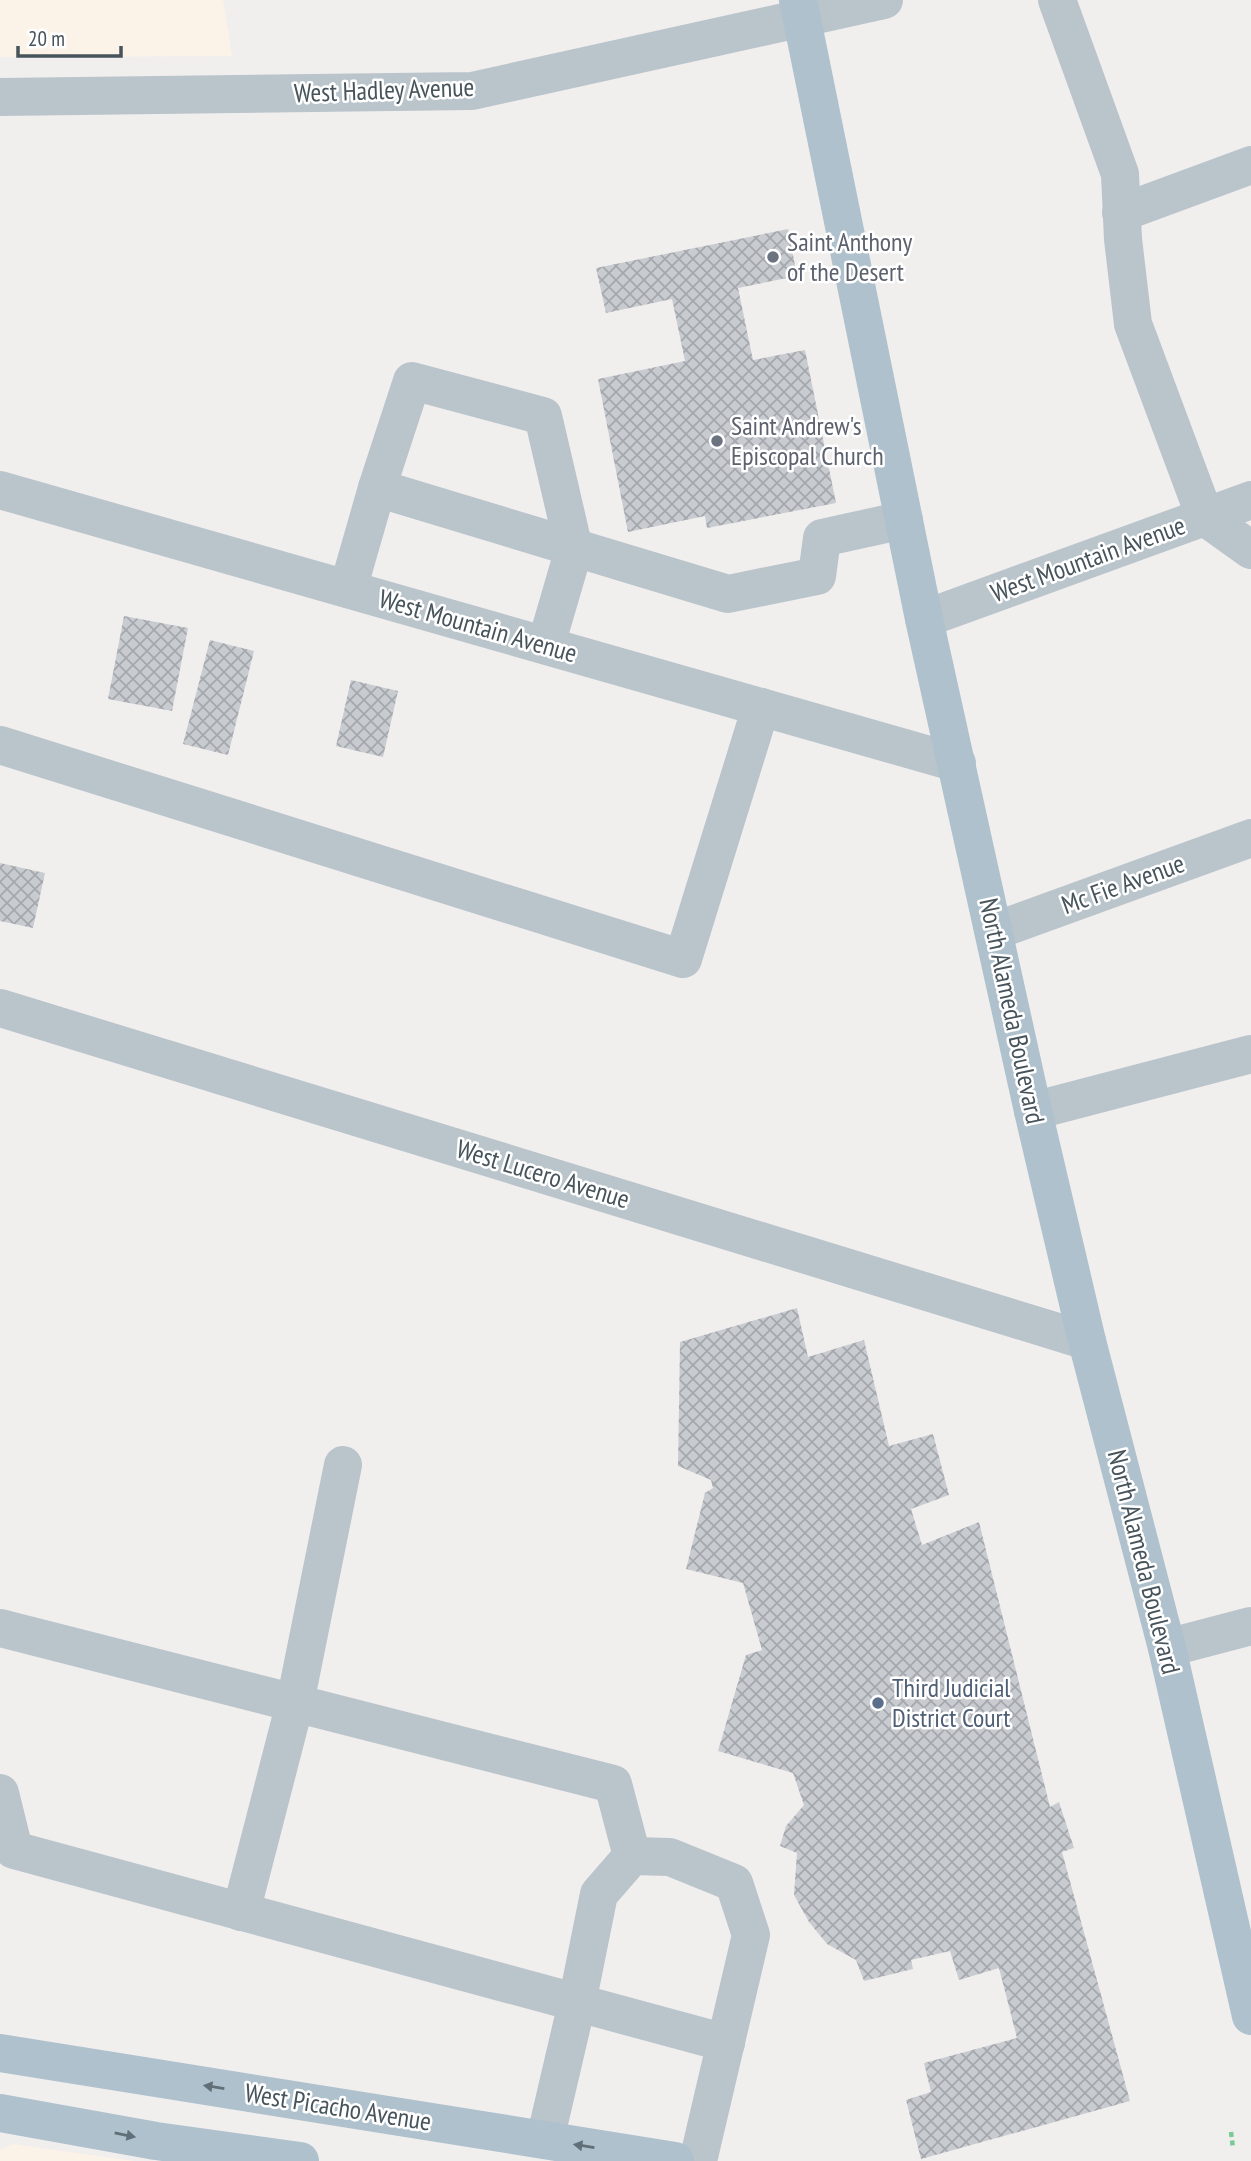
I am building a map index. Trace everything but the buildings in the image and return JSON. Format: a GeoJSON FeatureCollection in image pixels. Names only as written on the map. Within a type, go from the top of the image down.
{"type":"FeatureCollection","features":[{"type":"Feature","properties":{"kind":"main road","name":"North Alameda Boulevard"},"geometry":{"type":"LineString","coordinates":[[800,9],[924,619],[1033,1111],[1087,1341],[1167,1648],[1251,2017]]}},
{"type":"Feature","properties":{"kind":"main road","name":"West Picacho Avenue"},"geometry":{"type":"LineString","coordinates":[[0,2053],[676,2161]]}},
{"type":"Feature","properties":{"kind":"main road"},"geometry":{"type":"LineString","coordinates":[[0,2113],[156,2141],[209,2155],[300,2161]]}},
{"type":"Feature","properties":{"kind":"main road"},"geometry":{"type":"LineString","coordinates":[[0,2126],[58,2122]]}},
{"type":"Feature","properties":{"kind":"street","name":"West Hadley Avenue"},"geometry":{"type":"LineString","coordinates":[[0,97],[472,91],[800,9],[884,0]]}},
{"type":"Feature","properties":{"kind":"street"},"geometry":{"type":"LineString","coordinates":[[1057,0],[1120,174],[1121,213],[1133,324],[1205,517],[1251,550]]}},
{"type":"Feature","properties":{"kind":"street"},"geometry":{"type":"LineString","coordinates":[[1121,213],[1251,165]]}},
{"type":"Feature","properties":{"kind":"street"},"geometry":{"type":"LineString","coordinates":[[348,589],[412,381],[543,416],[574,549],[546,645]]}},
{"type":"Feature","properties":{"kind":"street"},"geometry":{"type":"LineString","coordinates":[[377,488],[728,594],[817,576],[822,538],[904,520]]}},
{"type":"Feature","properties":{"kind":"street","name":"West Mountain Avenue"},"geometry":{"type":"LineString","coordinates":[[0,490],[957,763]]}},
{"type":"Feature","properties":{"kind":"street","name":"West Mountain Avenue"},"geometry":{"type":"LineString","coordinates":[[924,619],[1251,500]]}},
{"type":"Feature","properties":{"kind":"street"},"geometry":{"type":"LineString","coordinates":[[0,745],[683,959],[761,707]]}},
{"type":"Feature","properties":{"kind":"street","name":"Mc Fie Avenue"},"geometry":{"type":"LineString","coordinates":[[995,930],[1251,838]]}},
{"type":"Feature","properties":{"kind":"street","name":"West Lucero Avenue"},"geometry":{"type":"LineString","coordinates":[[0,1008],[1087,1341]]}},
{"type":"Feature","properties":{"kind":"street"},"geometry":{"type":"LineString","coordinates":[[1033,1111],[1251,1054]]}},
{"type":"Feature","properties":{"kind":"street"},"geometry":{"type":"LineString","coordinates":[[241,1912],[295,1703],[343,1465]]}},
{"type":"Feature","properties":{"kind":"street"},"geometry":{"type":"LineString","coordinates":[[1167,1648],[1251,1626]]}},
{"type":"Feature","properties":{"kind":"street"},"geometry":{"type":"LineString","coordinates":[[0,1628],[613,1784],[632,1856]]}},
{"type":"Feature","properties":{"kind":"street"},"geometry":{"type":"LineString","coordinates":[[0,1793],[14,1850],[726,2043]]}},
{"type":"Feature","properties":{"kind":"street"},"geometry":{"type":"LineString","coordinates":[[545,2140],[599,1894],[632,1856]]}},
{"type":"Feature","properties":{"kind":"street"},"geometry":{"type":"LineString","coordinates":[[632,1856],[670,1857],[734,1884],[751,1935],[698,2161]]}},
{"type":"Feature","properties":{"kind":"path"},"geometry":{"type":"LineString","coordinates":[[1231,2133],[1233,2148]]}},
{"type":"Feature","properties":{"kind":"shaded area"},"geometry":{"type":"Polygon","coordinates":[[[0,0],[223,0],[232,56],[0,57],[0,0]]]}},
{"type":"Feature","properties":{"kind":"shaded area"},"geometry":{"type":"Polygon","coordinates":[[[12,2144],[134,2161],[0,2161],[0,2150],[12,2144]]]}},
{"type":"Feature","properties":{"kind":"place","name":"Saint Anthony of the Desert"},"geometry":{"type":"Point","coordinates":[773,257]}},
{"type":"Feature","properties":{"kind":"place","name":"Saint Andrew's Episcopal Church"},"geometry":{"type":"Point","coordinates":[717,441]}},
{"type":"Feature","properties":{"kind":"place","name":"Third Judicial District Court"},"geometry":{"type":"Point","coordinates":[878,1703]}}]}
